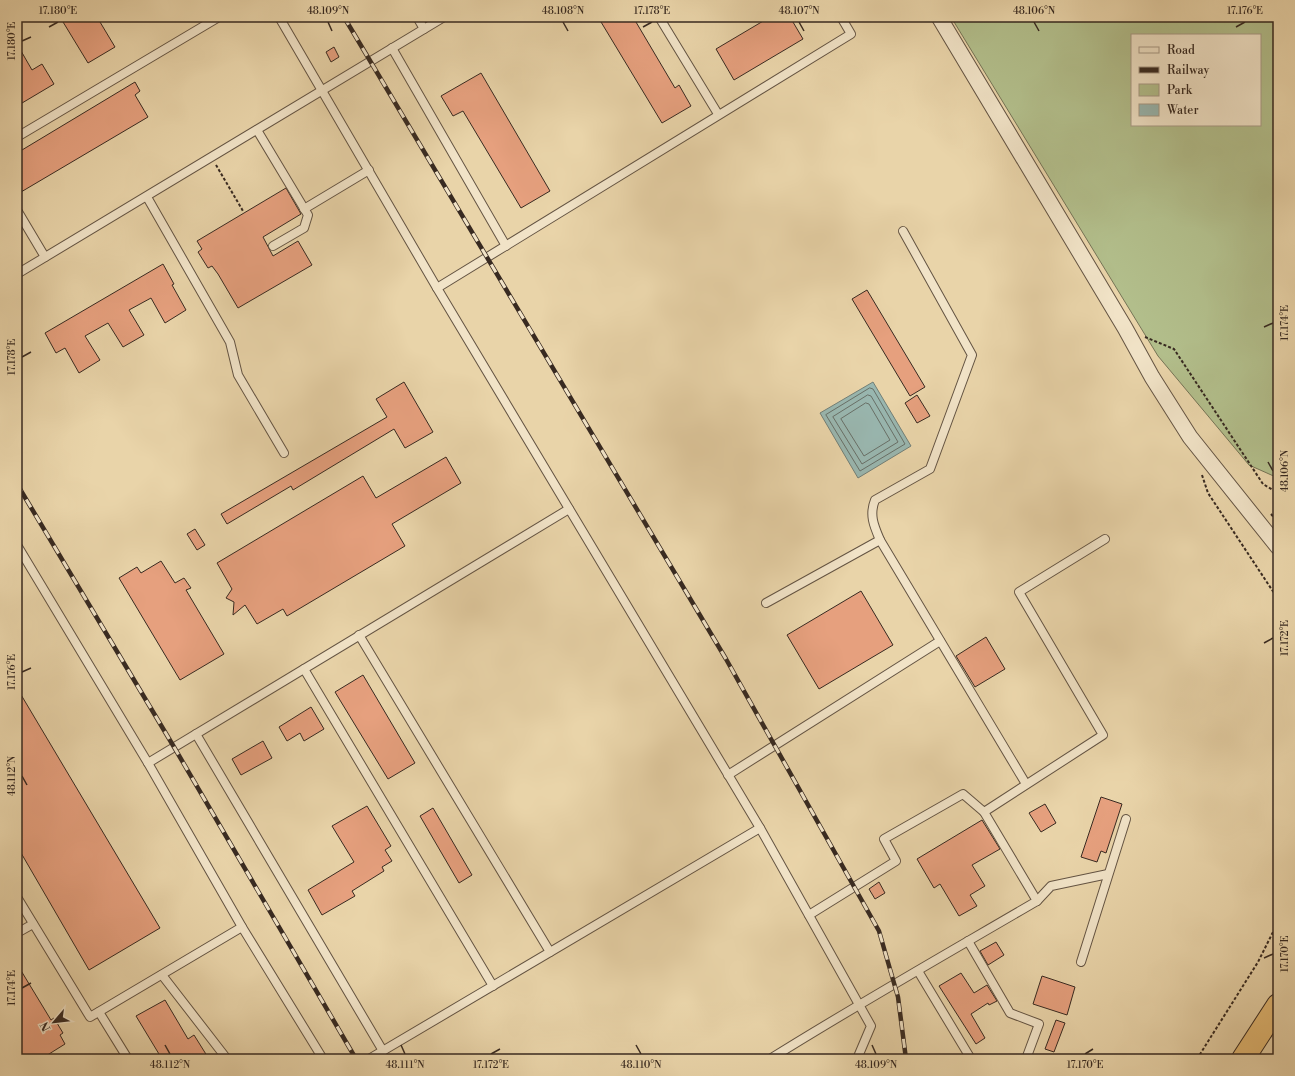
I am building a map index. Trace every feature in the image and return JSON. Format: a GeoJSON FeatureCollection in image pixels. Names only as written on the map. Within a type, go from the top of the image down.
{"type":"FeatureCollection","features":[{"type":"Feature","properties":{"kind":"highway"},"geometry":{"type":"LineString","coordinates":[[1244,1059],[1278,1005]]}},
{"type":"Feature","properties":{"kind":"street"},"geometry":{"type":"LineString","coordinates":[[939,17],[1125,328],[1152,377],[1190,438],[1278,547]]}},
{"type":"Feature","properties":{"kind":"lane"},"geometry":{"type":"LineString","coordinates":[[17,137],[219,17]]}},
{"type":"Feature","properties":{"kind":"lane"},"geometry":{"type":"LineString","coordinates":[[279,17],[323,90],[437,288],[760,828],[859,1004],[871,1026],[857,1059]]}},
{"type":"Feature","properties":{"kind":"lane"},"geometry":{"type":"LineString","coordinates":[[417,17],[424,29]]}},
{"type":"Feature","properties":{"kind":"lane"},"geometry":{"type":"LineString","coordinates":[[17,274],[444,17]]}},
{"type":"Feature","properties":{"kind":"lane"},"geometry":{"type":"LineString","coordinates":[[658,17],[718,114]]}},
{"type":"Feature","properties":{"kind":"lane"},"geometry":{"type":"LineString","coordinates":[[437,288],[718,114],[851,34],[841,17]]}},
{"type":"Feature","properties":{"kind":"lane"},"geometry":{"type":"LineString","coordinates":[[392,48],[506,246]]}},
{"type":"Feature","properties":{"kind":"lane"},"geometry":{"type":"LineString","coordinates":[[257,130],[308,215],[304,228],[273,246]]}},
{"type":"Feature","properties":{"kind":"lane"},"geometry":{"type":"LineString","coordinates":[[304,209],[369,170]]}},
{"type":"Feature","properties":{"kind":"lane"},"geometry":{"type":"LineString","coordinates":[[147,197],[230,342],[238,375],[284,453]]}},
{"type":"Feature","properties":{"kind":"lane"},"geometry":{"type":"LineString","coordinates":[[17,210],[46,257]]}},
{"type":"Feature","properties":{"kind":"lane"},"geometry":{"type":"LineString","coordinates":[[903,231],[972,355],[930,469],[875,500],[871,510],[872,522],[880,540],[1026,784]]}},
{"type":"Feature","properties":{"kind":"lane"},"geometry":{"type":"LineString","coordinates":[[148,763],[569,509]]}},
{"type":"Feature","properties":{"kind":"lane"},"geometry":{"type":"LineString","coordinates":[[984,812],[1103,734],[1019,592],[1105,539]]}},
{"type":"Feature","properties":{"kind":"lane"},"geometry":{"type":"LineString","coordinates":[[766,603],[880,540]]}},
{"type":"Feature","properties":{"kind":"lane"},"geometry":{"type":"LineString","coordinates":[[17,545],[148,763],[242,927],[322,1059]]}},
{"type":"Feature","properties":{"kind":"lane"},"geometry":{"type":"LineString","coordinates":[[359,635],[550,952]]}},
{"type":"Feature","properties":{"kind":"lane"},"geometry":{"type":"LineString","coordinates":[[728,775],[940,642]]}},
{"type":"Feature","properties":{"kind":"lane"},"geometry":{"type":"LineString","coordinates":[[304,669],[492,986]]}},
{"type":"Feature","properties":{"kind":"lane"},"geometry":{"type":"LineString","coordinates":[[196,734],[384,1051]]}},
{"type":"Feature","properties":{"kind":"lane"},"geometry":{"type":"LineString","coordinates":[[809,915],[896,861],[884,839],[963,794],[984,812],[1037,901]]}},
{"type":"Feature","properties":{"kind":"lane"},"geometry":{"type":"LineString","coordinates":[[1081,962],[1126,819]]}},
{"type":"Feature","properties":{"kind":"lane"},"geometry":{"type":"LineString","coordinates":[[369,1059],[760,828]]}},
{"type":"Feature","properties":{"kind":"lane"},"geometry":{"type":"LineString","coordinates":[[770,1059],[859,1004],[1037,901],[1051,886],[1108,874]]}},
{"type":"Feature","properties":{"kind":"lane"},"geometry":{"type":"LineString","coordinates":[[17,897],[90,1017],[242,927]]}},
{"type":"Feature","properties":{"kind":"lane"},"geometry":{"type":"LineString","coordinates":[[17,933],[33,924]]}},
{"type":"Feature","properties":{"kind":"lane"},"geometry":{"type":"LineString","coordinates":[[968,941],[1010,1013],[1039,1024],[1026,1059]]}},
{"type":"Feature","properties":{"kind":"lane"},"geometry":{"type":"LineString","coordinates":[[918,971],[971,1059]]}},
{"type":"Feature","properties":{"kind":"lane"},"geometry":{"type":"LineString","coordinates":[[162,975],[227,1059]]}},
{"type":"Feature","properties":{"kind":"lane"},"geometry":{"type":"LineString","coordinates":[[99,1012],[128,1059]]}},
{"type":"Feature","properties":{"kind":"path"},"geometry":{"type":"LineString","coordinates":[[216,165],[243,211]]}},
{"type":"Feature","properties":{"kind":"path"},"geometry":{"type":"LineString","coordinates":[[1125,328],[1174,349],[1264,484],[1278,493]]}},
{"type":"Feature","properties":{"kind":"path"},"geometry":{"type":"LineString","coordinates":[[1201,472],[1208,493],[1278,599]]}},
{"type":"Feature","properties":{"kind":"path"},"geometry":{"type":"LineString","coordinates":[[1197,1059],[1258,962],[1278,922]]}},
{"type":"Feature","properties":{"kind":"green space"},"geometry":{"type":"Polygon","coordinates":[[[951,17],[1278,17],[1278,478],[1249,465],[1158,356],[951,17]]]}},
{"type":"Feature","properties":{"kind":"water"},"geometry":{"type":"Polygon","coordinates":[[[873,382],[911,446],[858,478],[820,413],[873,382]]]}},
{"type":"Feature","properties":{"kind":"building"},"geometry":{"type":"Polygon","coordinates":[[[60,17],[97,17],[115,47],[88,63],[60,17]]]}},
{"type":"Feature","properties":{"kind":"building"},"geometry":{"type":"Polygon","coordinates":[[[598,17],[633,17],[675,88],[679,85],[691,106],[662,123],[598,17]]]}},
{"type":"Feature","properties":{"kind":"building"},"geometry":{"type":"Polygon","coordinates":[[[770,17],[790,17],[803,39],[734,80],[716,49],[770,17]]]}},
{"type":"Feature","properties":{"kind":"building"},"geometry":{"type":"Polygon","coordinates":[[[17,44],[32,70],[42,64],[54,84],[17,106],[17,44]]]}},
{"type":"Feature","properties":{"kind":"building"},"geometry":{"type":"Polygon","coordinates":[[[334,47],[339,57],[331,62],[326,52],[334,47]]]}},
{"type":"Feature","properties":{"kind":"building"},"geometry":{"type":"Polygon","coordinates":[[[481,73],[550,191],[521,208],[463,111],[453,116],[441,96],[481,73]]]}},
{"type":"Feature","properties":{"kind":"building"},"geometry":{"type":"Polygon","coordinates":[[[135,82],[140,91],[135,95],[148,117],[21,192],[17,184],[17,153],[135,82]]]}},
{"type":"Feature","properties":{"kind":"building"},"geometry":{"type":"Polygon","coordinates":[[[286,188],[301,214],[263,237],[273,256],[298,241],[312,265],[238,308],[218,274],[212,266],[208,268],[198,252],[202,249],[197,241],[286,188]]]}},
{"type":"Feature","properties":{"kind":"building"},"geometry":{"type":"Polygon","coordinates":[[[163,264],[174,284],[172,285],[186,310],[165,323],[151,298],[129,310],[144,335],[123,347],[108,323],[85,336],[100,360],[79,373],[65,348],[56,353],[45,333],[163,264]]]}},
{"type":"Feature","properties":{"kind":"building"},"geometry":{"type":"Polygon","coordinates":[[[867,290],[925,387],[910,396],[852,299],[867,290]]]}},
{"type":"Feature","properties":{"kind":"building"},"geometry":{"type":"Polygon","coordinates":[[[404,382],[433,432],[405,448],[394,429],[293,490],[291,486],[227,524],[221,514],[387,417],[376,399],[404,382]]]}},
{"type":"Feature","properties":{"kind":"building"},"geometry":{"type":"Polygon","coordinates":[[[917,395],[930,416],[917,423],[905,403],[917,395]]]}},
{"type":"Feature","properties":{"kind":"building"},"geometry":{"type":"Polygon","coordinates":[[[446,457],[461,483],[392,524],[405,546],[287,616],[283,609],[257,624],[245,605],[233,615],[234,602],[226,598],[232,589],[217,563],[363,476],[376,498],[446,457]]]}},
{"type":"Feature","properties":{"kind":"building"},"geometry":{"type":"Polygon","coordinates":[[[195,529],[205,545],[197,550],[187,534],[195,529]]]}},
{"type":"Feature","properties":{"kind":"building"},"geometry":{"type":"Polygon","coordinates":[[[161,561],[175,583],[184,578],[191,588],[186,590],[224,654],[180,680],[119,578],[137,567],[141,573],[161,561]]]}},
{"type":"Feature","properties":{"kind":"building"},"geometry":{"type":"Polygon","coordinates":[[[861,591],[893,645],[819,689],[787,635],[861,591]]]}},
{"type":"Feature","properties":{"kind":"building"},"geometry":{"type":"Polygon","coordinates":[[[986,637],[1005,669],[975,687],[956,656],[986,637]]]}},
{"type":"Feature","properties":{"kind":"building"},"geometry":{"type":"Polygon","coordinates":[[[363,675],[415,763],[388,779],[335,692],[363,675]]]}},
{"type":"Feature","properties":{"kind":"building"},"geometry":{"type":"Polygon","coordinates":[[[17,688],[160,928],[89,970],[17,846],[17,688]]]}},
{"type":"Feature","properties":{"kind":"building"},"geometry":{"type":"Polygon","coordinates":[[[311,707],[324,729],[304,741],[300,733],[287,741],[279,727],[311,707]]]}},
{"type":"Feature","properties":{"kind":"building"},"geometry":{"type":"Polygon","coordinates":[[[263,741],[272,758],[241,775],[232,759],[263,741]]]}},
{"type":"Feature","properties":{"kind":"building"},"geometry":{"type":"Polygon","coordinates":[[[1101,797],[1122,804],[1106,853],[1101,851],[1097,862],[1081,857],[1101,797]]]}},
{"type":"Feature","properties":{"kind":"building"},"geometry":{"type":"Polygon","coordinates":[[[1045,804],[1056,823],[1041,832],[1029,813],[1045,804]]]}},
{"type":"Feature","properties":{"kind":"building"},"geometry":{"type":"Polygon","coordinates":[[[367,806],[391,846],[385,850],[392,861],[382,867],[384,871],[352,891],[355,896],[322,915],[308,890],[354,862],[332,826],[367,806]]]}},
{"type":"Feature","properties":{"kind":"building"},"geometry":{"type":"Polygon","coordinates":[[[433,808],[472,875],[459,883],[420,816],[433,808]]]}},
{"type":"Feature","properties":{"kind":"building"},"geometry":{"type":"Polygon","coordinates":[[[982,820],[1000,849],[972,865],[985,886],[970,895],[977,906],[959,916],[940,884],[934,888],[917,859],[982,820]]]}},
{"type":"Feature","properties":{"kind":"building"},"geometry":{"type":"Polygon","coordinates":[[[879,882],[885,893],[875,899],[869,889],[879,882]]]}},
{"type":"Feature","properties":{"kind":"building"},"geometry":{"type":"Polygon","coordinates":[[[996,942],[1004,955],[988,965],[980,951],[996,942]]]}},
{"type":"Feature","properties":{"kind":"building"},"geometry":{"type":"Polygon","coordinates":[[[17,964],[51,1020],[54,1018],[63,1033],[60,1035],[65,1044],[41,1059],[17,1059],[17,964]]]}},
{"type":"Feature","properties":{"kind":"building"},"geometry":{"type":"Polygon","coordinates":[[[961,973],[974,993],[987,985],[997,1001],[989,1005],[988,1003],[971,1014],[985,1038],[976,1044],[939,986],[961,973]]]}},
{"type":"Feature","properties":{"kind":"building"},"geometry":{"type":"Polygon","coordinates":[[[1042,976],[1075,987],[1067,1015],[1033,1004],[1042,976]]]}},
{"type":"Feature","properties":{"kind":"building"},"geometry":{"type":"Polygon","coordinates":[[[165,1000],[188,1039],[194,1035],[209,1059],[162,1059],[136,1016],[165,1000]]]}},
{"type":"Feature","properties":{"kind":"building"},"geometry":{"type":"Polygon","coordinates":[[[1056,1020],[1065,1023],[1054,1052],[1045,1049],[1056,1020]]]}},
{"type":"Feature","properties":{"kind":"railway"},"geometry":{"type":"LineString","coordinates":[[344,17],[726,659],[879,931],[898,997],[906,1059]]}},
{"type":"Feature","properties":{"kind":"railway"},"geometry":{"type":"LineString","coordinates":[[17,484],[174,747],[356,1059]]}}]}
